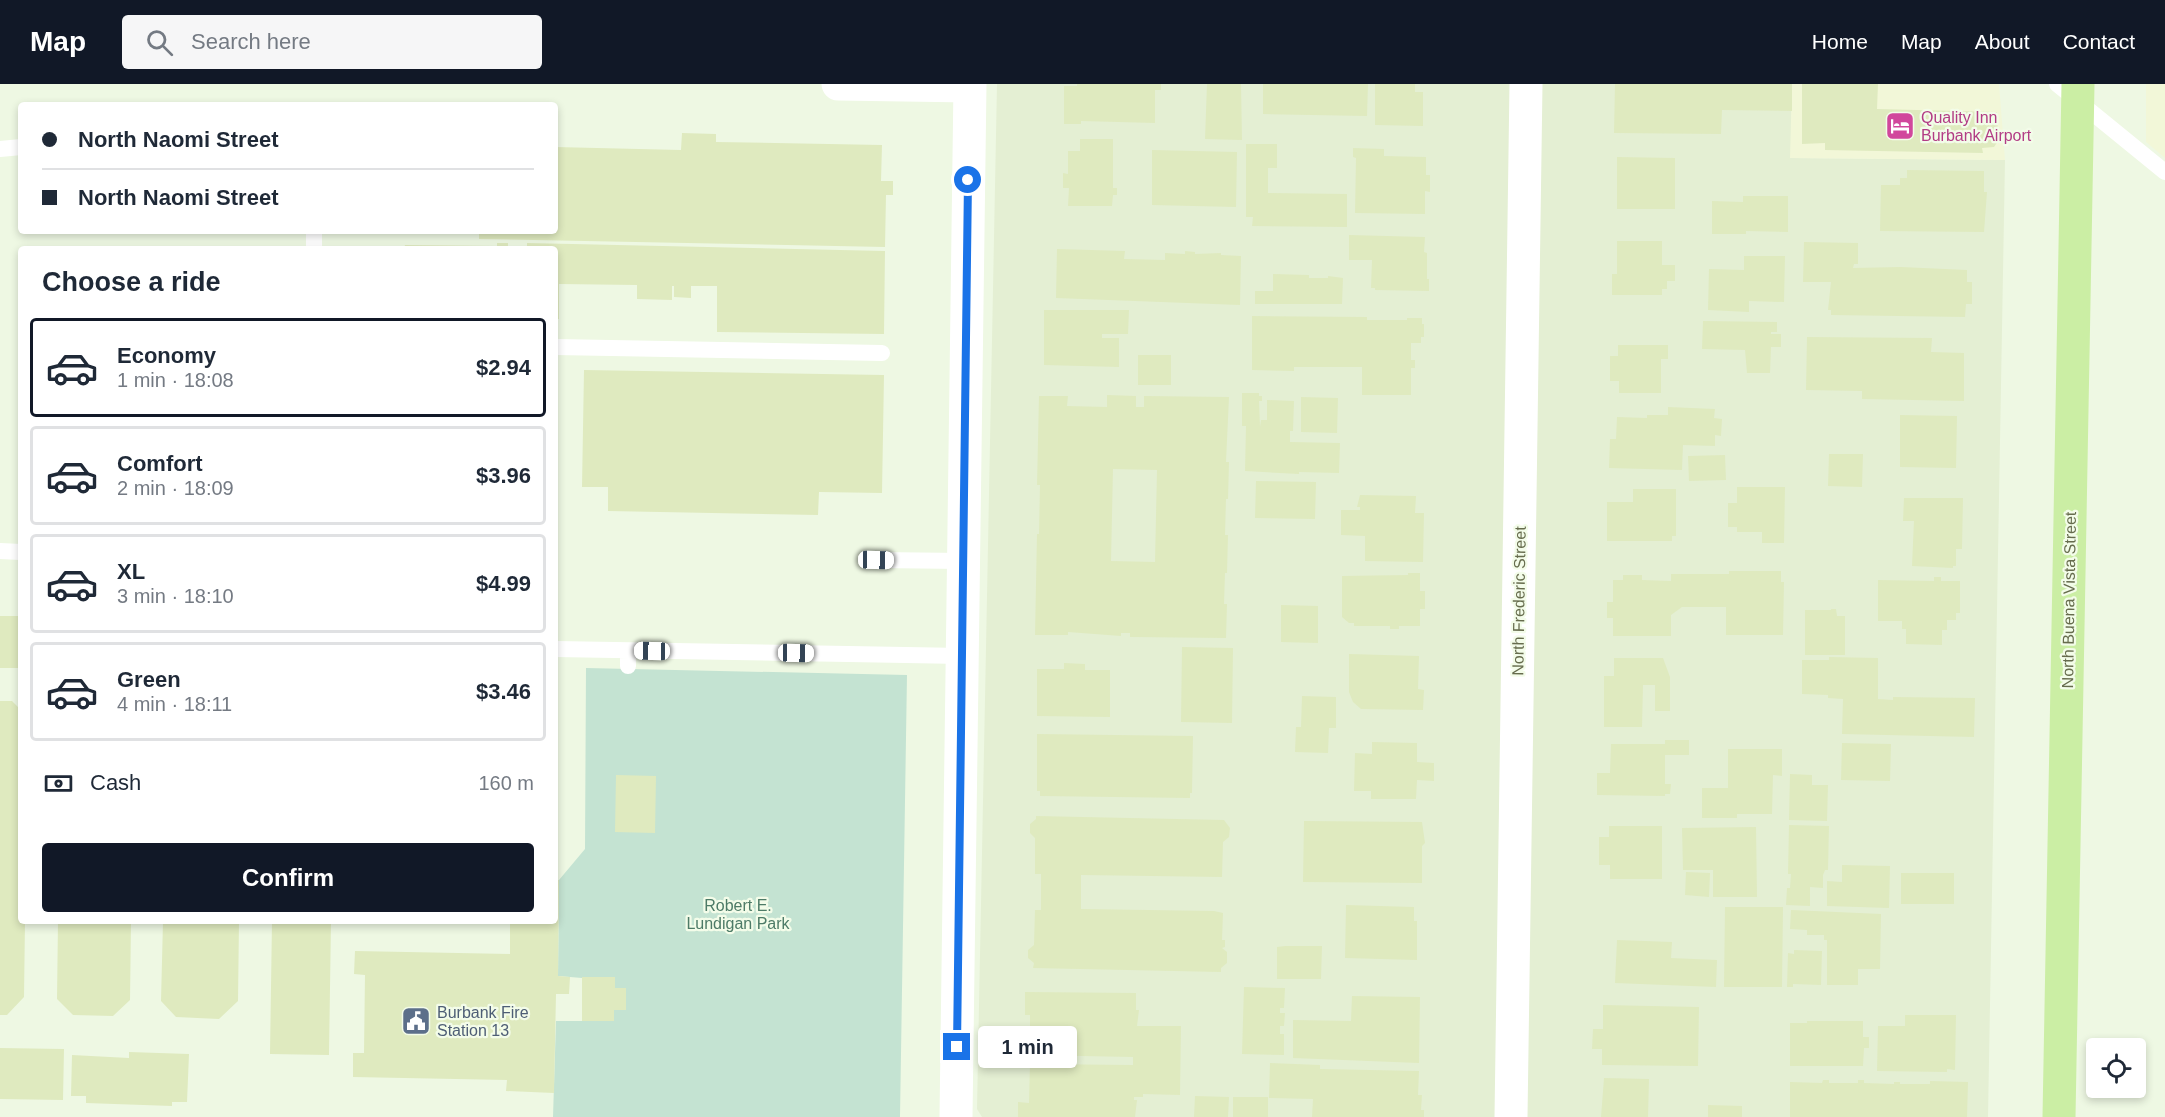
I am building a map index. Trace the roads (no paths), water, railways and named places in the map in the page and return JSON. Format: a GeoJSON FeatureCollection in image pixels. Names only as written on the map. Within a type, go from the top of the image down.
{"type":"FeatureCollection","features":[{"type":"Feature","properties":{"kind":"main road","name":"North Buena Vista Street"},"geometry":{"type":"LineString","coordinates":[[2060,1117],[2071,89]]}},
{"type":"Feature","properties":{"kind":"street"},"geometry":{"type":"LineString","coordinates":[[838,84],[970,85],[956,1117]]}},
{"type":"Feature","properties":{"kind":"street","name":"North Frederic Street"},"geometry":{"type":"LineString","coordinates":[[1511,1117],[1526,84]]}},
{"type":"Feature","properties":{"kind":"lane"},"geometry":{"type":"LineString","coordinates":[[2071,89],[2165,172]]}},
{"type":"Feature","properties":{"kind":"lane"},"geometry":{"type":"LineString","coordinates":[[0,149],[18,147]]}},
{"type":"Feature","properties":{"kind":"lane"},"geometry":{"type":"LineString","coordinates":[[558,347],[882,353]]}},
{"type":"Feature","properties":{"kind":"lane"},"geometry":{"type":"LineString","coordinates":[[0,551],[18,552]]}},
{"type":"Feature","properties":{"kind":"lane"},"geometry":{"type":"LineString","coordinates":[[876,560],[964,561]]}},
{"type":"Feature","properties":{"kind":"lane"},"geometry":{"type":"LineString","coordinates":[[558,650],[628,658],[963,656]]}},
{"type":"Feature","properties":{"kind":"place","name":"Quality Inn Burbank Airport"},"geometry":{"type":"Point","coordinates":[1900,126]}},
{"type":"Feature","properties":{"kind":"place","name":"Burbank Fire Station 13"},"geometry":{"type":"Point","coordinates":[416,1021]}},
{"type":"Feature","properties":{"kind":"park label","name":"Robert E. Lundigan Park"},"geometry":{"type":"Point","coordinates":[738,914]}}]}
